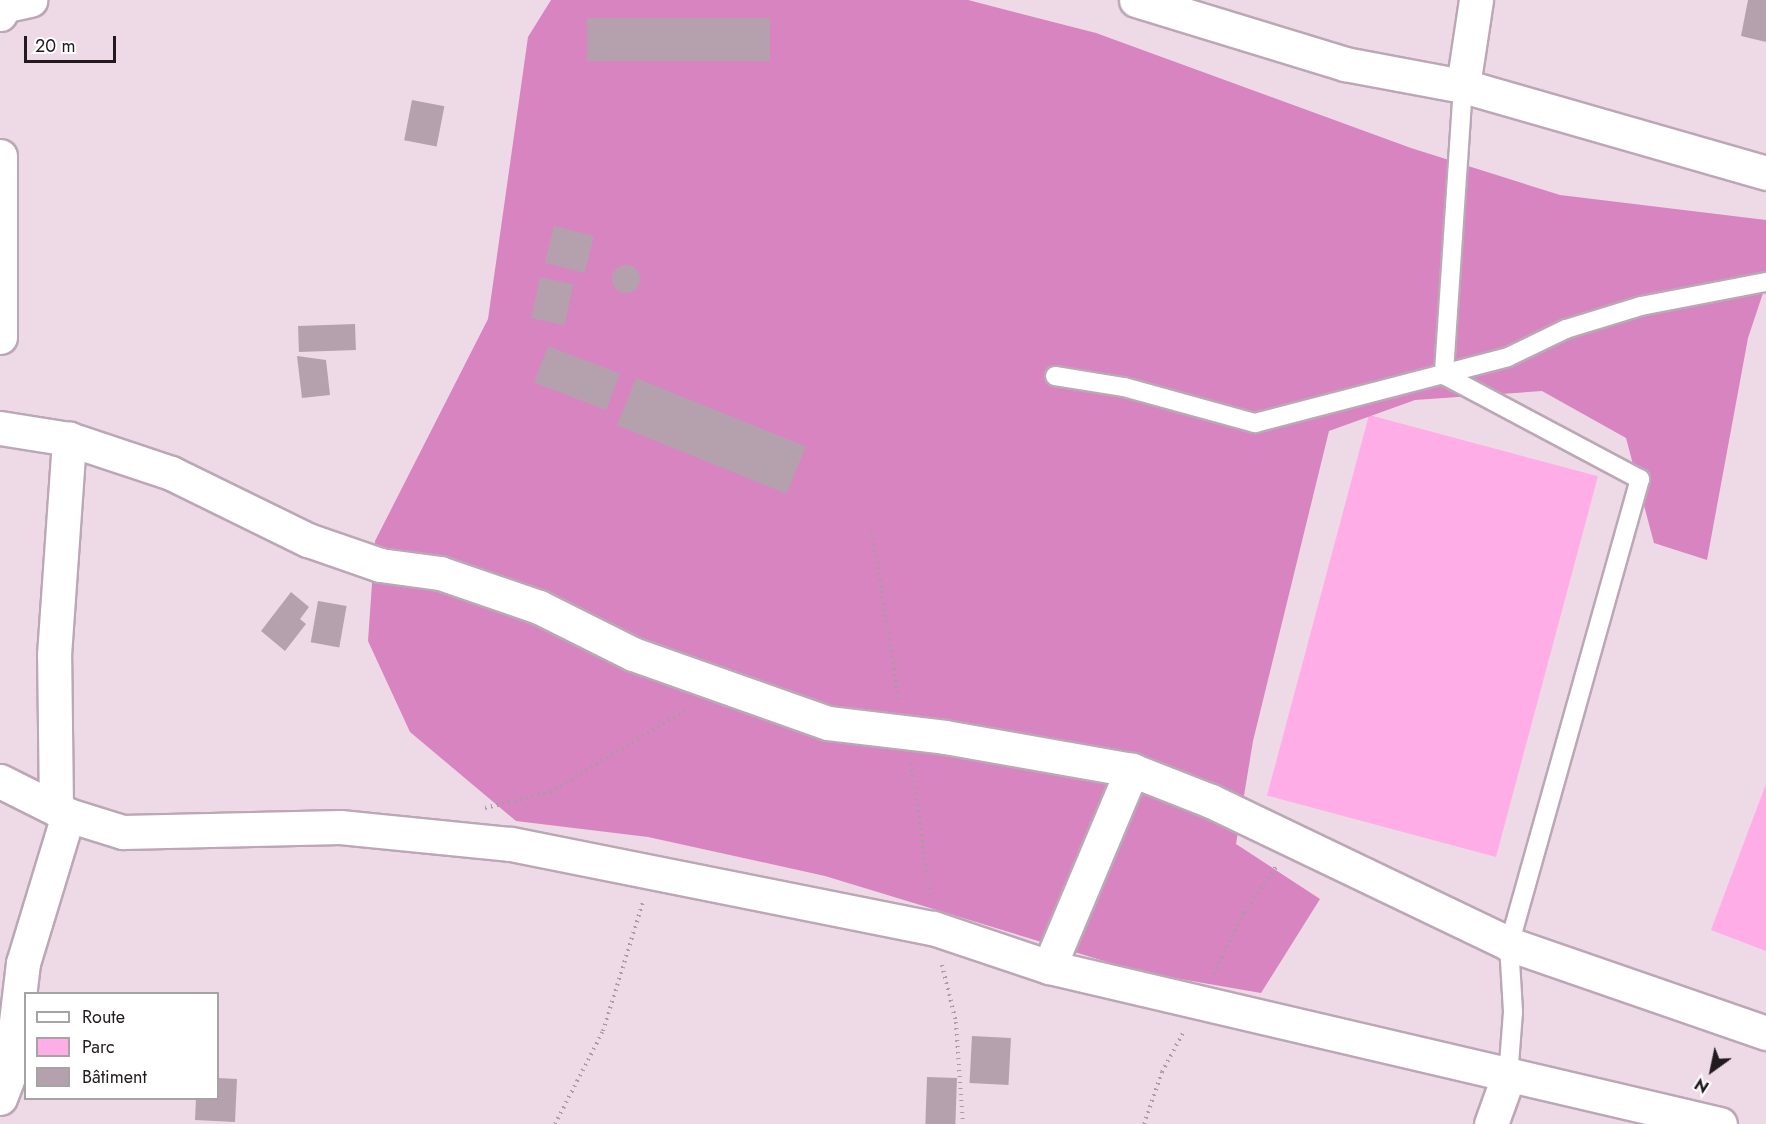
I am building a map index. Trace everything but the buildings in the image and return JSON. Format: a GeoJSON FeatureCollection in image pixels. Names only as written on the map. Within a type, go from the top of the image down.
{"type":"FeatureCollection","features":[{"type":"Feature","properties":{"kind":"street"},"geometry":{"type":"LineString","coordinates":[[0,14],[2,6],[30,0]]}},
{"type":"Feature","properties":{"kind":"street"},"geometry":{"type":"LineString","coordinates":[[1136,0],[1345,64],[1463,86],[1766,173]]}},
{"type":"Feature","properties":{"kind":"street"},"geometry":{"type":"LineString","coordinates":[[1463,86],[1476,0]]}},
{"type":"Feature","properties":{"kind":"street"},"geometry":{"type":"LineString","coordinates":[[0,156],[0,337]]}},
{"type":"Feature","properties":{"kind":"street"},"geometry":{"type":"LineString","coordinates":[[0,428],[69,439],[171,472],[308,540],[380,565],[440,573],[539,608],[633,654],[828,723],[905,733],[1132,770],[1211,801],[1509,944],[1766,1033]]}},
{"type":"Feature","properties":{"kind":"street"},"geometry":{"type":"LineString","coordinates":[[0,1098],[10,1072],[23,963],[62,812],[54,655],[69,439]]}},
{"type":"Feature","properties":{"kind":"street"},"geometry":{"type":"LineString","coordinates":[[1048,967],[1132,770]]}},
{"type":"Feature","properties":{"kind":"street"},"geometry":{"type":"LineString","coordinates":[[0,781],[62,812],[123,832],[340,827],[500,842],[933,928],[1048,967],[1508,1077],[1720,1124]]}},
{"type":"Feature","properties":{"kind":"street"},"geometry":{"type":"LineString","coordinates":[[1491,1124],[1508,1077]]}},
{"type":"Feature","properties":{"kind":"lane"},"geometry":{"type":"LineString","coordinates":[[1444,375],[1463,86]]}},
{"type":"Feature","properties":{"kind":"lane"},"geometry":{"type":"LineString","coordinates":[[1055,376],[1124,387],[1255,423],[1508,357],[1566,328],[1641,306],[1766,282]]}},
{"type":"Feature","properties":{"kind":"lane"},"geometry":{"type":"LineString","coordinates":[[1444,375],[1640,479],[1509,944],[1513,1012],[1508,1077]]}},
{"type":"Feature","properties":{"kind":"path"},"geometry":{"type":"LineString","coordinates":[[872,532],[905,733],[926,841],[933,928],[956,1022],[963,1124]]}},
{"type":"Feature","properties":{"kind":"path"},"geometry":{"type":"LineString","coordinates":[[475,810],[550,792],[677,718],[718,685]]}},
{"type":"Feature","properties":{"kind":"path"},"geometry":{"type":"LineString","coordinates":[[555,1124],[603,1031],[653,873]]}},
{"type":"Feature","properties":{"kind":"green space"},"geometry":{"type":"Polygon","coordinates":[[[1369,415],[1598,476],[1496,857],[1267,796],[1369,415]]]}},
{"type":"Feature","properties":{"kind":"green space"},"geometry":{"type":"Polygon","coordinates":[[[1766,784],[1766,951],[1711,930],[1766,784]]]}},
{"type":"Feature","properties":{"kind":"shaded area"},"geometry":{"type":"Polygon","coordinates":[[[551,0],[968,0],[1096,33],[1411,148],[1560,195],[1766,220],[1766,284],[1748,338],[1707,560],[1654,543],[1626,438],[1542,391],[1415,400],[1329,431],[1253,741],[1236,844],[1320,899],[1261,993],[1140,972],[825,876],[648,837],[516,821],[410,732],[368,641],[375,541],[488,319],[528,37],[551,0]]]}}]}
